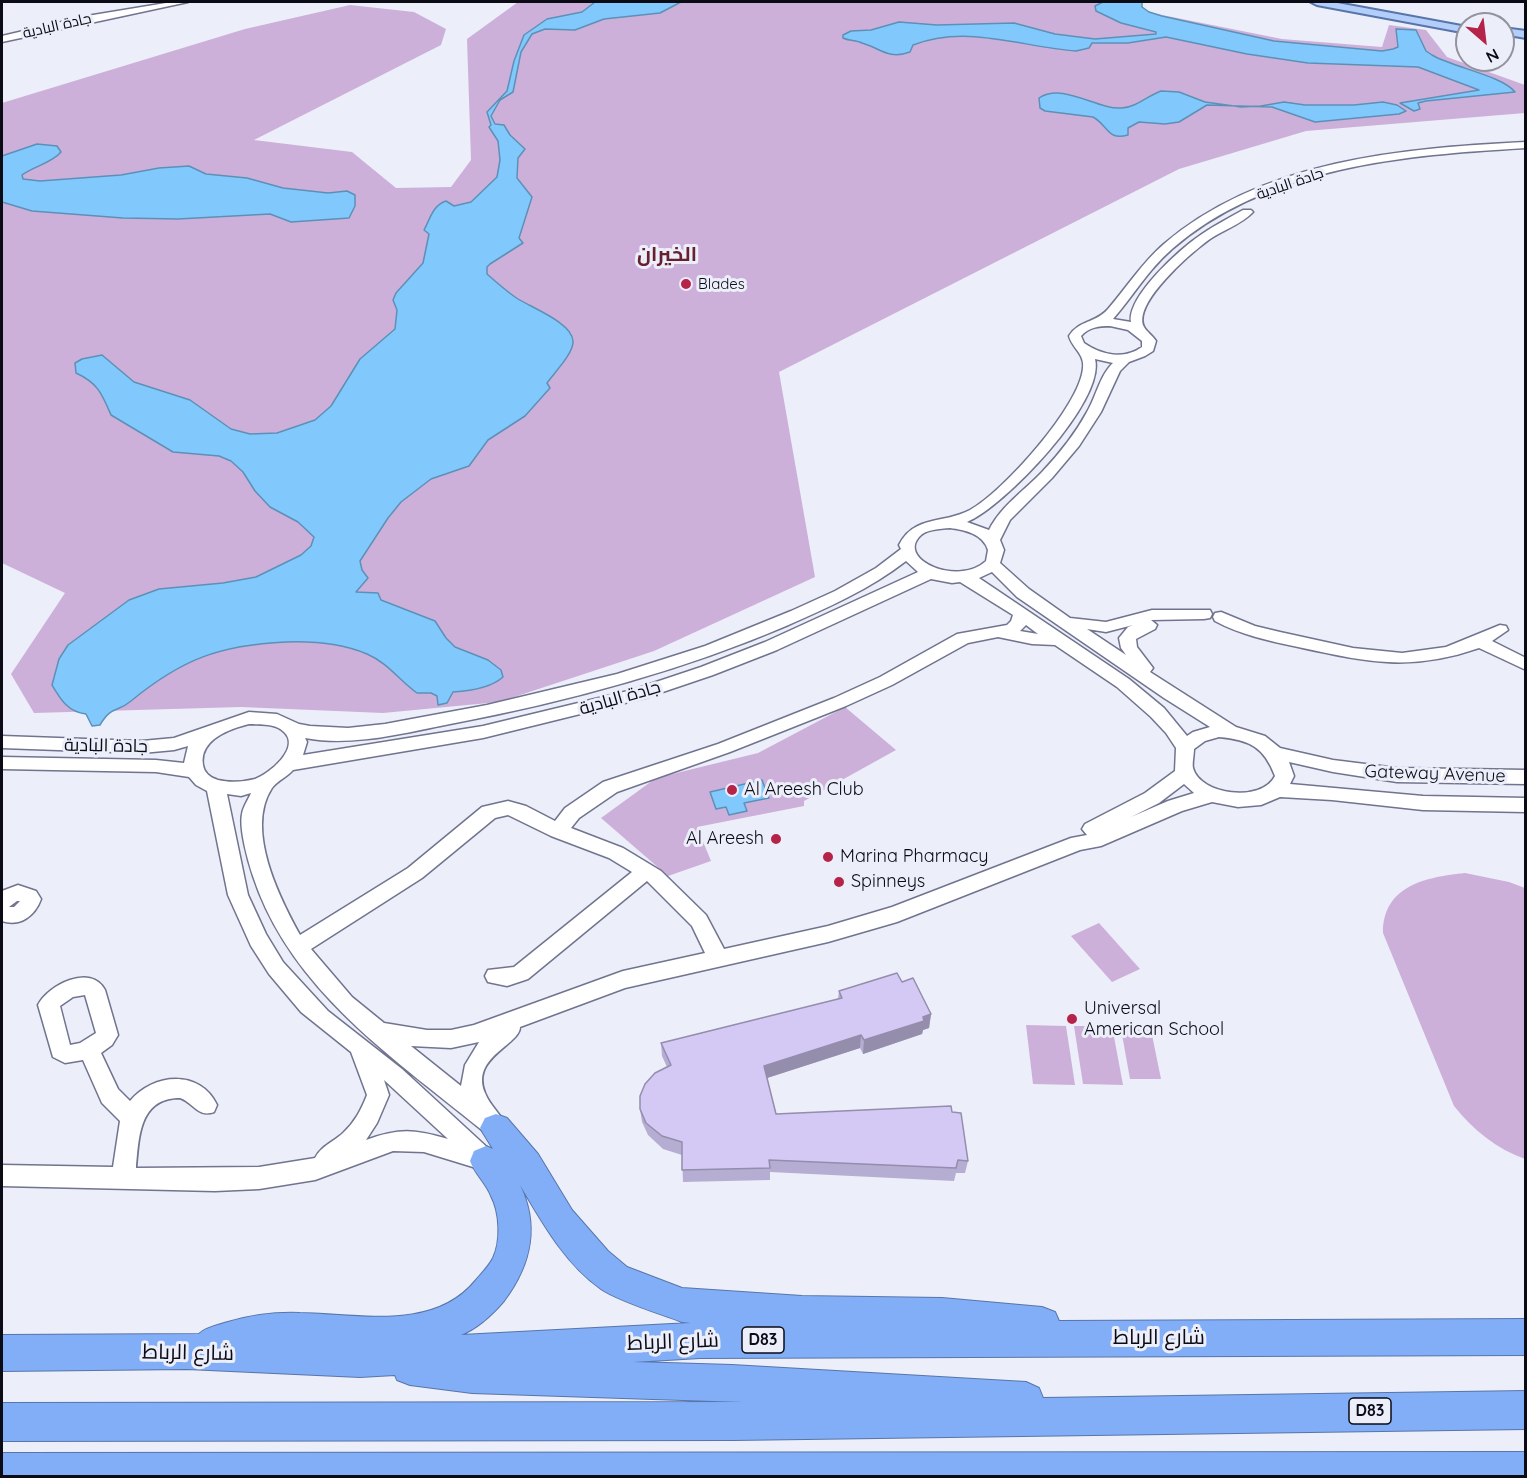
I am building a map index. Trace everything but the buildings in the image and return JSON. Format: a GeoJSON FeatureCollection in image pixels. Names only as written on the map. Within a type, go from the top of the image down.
{"type":"FeatureCollection","features":[{"type":"Feature","properties":{"kind":"highway"},"geometry":{"type":"LineString","coordinates":[[496,1128],[526,1164],[561,1221],[596,1263],[615,1279],[682,1305],[802,1313],[957,1316],[1165,1337]]}},
{"type":"Feature","properties":{"kind":"highway"},"geometry":{"type":"LineString","coordinates":[[187,1351],[265,1331],[421,1333],[460,1319],[490,1296],[508,1267],[515,1244],[514,1218],[508,1193],[486,1161]]}},
{"type":"Feature","properties":{"kind":"highway","name":"شارع الرباط"},"geometry":{"type":"LineString","coordinates":[[2,1353],[187,1351],[360,1359],[677,1341],[1526,1337]]}},
{"type":"Feature","properties":{"kind":"highway"},"geometry":{"type":"LineString","coordinates":[[360,1359],[472,1375],[732,1383],[1215,1413]]}},
{"type":"Feature","properties":{"kind":"highway","name":"D83"},"geometry":{"type":"LineString","coordinates":[[2,1422],[734,1421],[1526,1410]]}},
{"type":"Feature","properties":{"kind":"highway"},"geometry":{"type":"LineString","coordinates":[[2,1472],[1526,1471]]}},
{"type":"Feature","properties":{"kind":"highway"},"geometry":{"type":"LineString","coordinates":[[1418,1476],[1457,1472]]}},
{"type":"Feature","properties":{"kind":"main road"},"geometry":{"type":"LineString","coordinates":[[1317,2],[1455,28]]}},
{"type":"Feature","properties":{"kind":"main road"},"geometry":{"type":"LineString","coordinates":[[1347,2],[1455,22]]}},
{"type":"Feature","properties":{"kind":"street","name":"جادة البادية"},"geometry":{"type":"LineString","coordinates":[[2,34],[156,2]]}},
{"type":"Feature","properties":{"kind":"street","name":"جادة البادية"},"geometry":{"type":"LineString","coordinates":[[2,39],[87,19],[184,2]]}},
{"type":"Feature","properties":{"kind":"street","name":"جادة البادية"},"geometry":{"type":"LineString","coordinates":[[1102,322],[1114,312],[1146,268],[1166,249],[1200,223],[1240,202],[1289,182],[1362,163],[1439,152],[1526,146]]}},
{"type":"Feature","properties":{"kind":"street","name":"جادة البادية"},"geometry":{"type":"LineString","coordinates":[[1124,359],[1138,356],[1148,348],[1147,337],[1138,330],[1136,315],[1138,307],[1165,272],[1194,246],[1228,222],[1280,197],[1358,173],[1448,158],[1526,152]]}},
{"type":"Feature","properties":{"kind":"street"},"geometry":{"type":"LineString","coordinates":[[1228,222],[1231,215],[1244,207],[1240,202]]}},
{"type":"Feature","properties":{"kind":"street"},"geometry":{"type":"LineString","coordinates":[[1124,359],[1106,358],[1086,351],[1075,340],[1076,332],[1086,325],[1102,322],[1118,323],[1138,330]]}},
{"type":"Feature","properties":{"kind":"street"},"geometry":{"type":"LineString","coordinates":[[950,523],[984,507],[1027,467],[1055,434],[1070,412],[1089,375],[1090,364],[1086,351]]}},
{"type":"Feature","properties":{"kind":"street"},"geometry":{"type":"LineString","coordinates":[[992,541],[1002,518],[1047,475],[1074,443],[1094,412],[1114,369],[1124,359]]}},
{"type":"Feature","properties":{"kind":"street"},"geometry":{"type":"LineString","coordinates":[[950,523],[979,530],[992,541],[996,552],[992,564],[981,572],[964,577],[931,573],[919,567],[907,552],[907,544],[915,533],[930,525],[950,523]]}},
{"type":"Feature","properties":{"kind":"street","name":"جادة البادية"},"geometry":{"type":"LineString","coordinates":[[292,729],[330,735],[408,726],[512,706],[618,680],[684,660],[775,624],[868,580],[907,552]]}},
{"type":"Feature","properties":{"kind":"street"},"geometry":{"type":"LineString","coordinates":[[964,577],[1060,640],[1155,708],[1170,724],[1185,747],[1183,764],[1186,773],[1197,785],[1212,795],[1241,802],[1255,801],[1277,790],[1284,773],[1275,753],[1256,739],[1231,732],[1150,680],[1012,584],[992,564]]}},
{"type":"Feature","properties":{"kind":"street","name":"جادة البادية"},"geometry":{"type":"LineString","coordinates":[[291,764],[477,733],[614,700],[756,653],[838,616],[900,584],[931,573]]}},
{"type":"Feature","properties":{"kind":"street"},"geometry":{"type":"LineString","coordinates":[[558,831],[572,813],[620,783],[724,748],[856,695],[963,638],[1015,627],[1019,623],[1021,614]]}},
{"type":"Feature","properties":{"kind":"street"},"geometry":{"type":"LineString","coordinates":[[1061,618],[1106,627],[1152,615],[1212,619],[1348,654],[1391,659],[1438,656],[1462,650],[1500,630]]}},
{"type":"Feature","properties":{"kind":"street"},"geometry":{"type":"LineString","coordinates":[[1150,680],[1143,666],[1131,653],[1127,643],[1130,634],[1145,625],[1212,619]]}},
{"type":"Feature","properties":{"kind":"street"},"geometry":{"type":"LineString","coordinates":[[998,632],[1032,639],[1060,640]]}},
{"type":"Feature","properties":{"kind":"street"},"geometry":{"type":"LineString","coordinates":[[1481,642],[1526,665]]}},
{"type":"Feature","properties":{"kind":"street"},"geometry":{"type":"LineString","coordinates":[[249,718],[279,720],[292,729],[299,742],[296,756],[291,764],[265,782],[234,789],[206,783],[195,771],[193,764],[196,748],[209,734],[227,723],[249,718]]}},
{"type":"Feature","properties":{"kind":"street"},"geometry":{"type":"LineString","coordinates":[[1185,747],[1199,736],[1208,733],[1231,732]]}},
{"type":"Feature","properties":{"kind":"street","name":"جادة البادية"},"geometry":{"type":"LineString","coordinates":[[2,742],[153,747],[209,734]]}},
{"type":"Feature","properties":{"kind":"street","name":"Gateway Avenue"},"geometry":{"type":"LineString","coordinates":[[1275,753],[1333,766],[1396,775],[1526,777]]}},
{"type":"Feature","properties":{"kind":"street","name":"جادة البادية"},"geometry":{"type":"LineString","coordinates":[[2,763],[156,766],[195,771]]}},
{"type":"Feature","properties":{"kind":"street"},"geometry":{"type":"LineString","coordinates":[[1078,843],[1086,833],[1144,803],[1186,773]]}},
{"type":"Feature","properties":{"kind":"street"},"geometry":{"type":"LineString","coordinates":[[265,782],[251,814],[255,849],[272,903],[297,947],[327,985],[378,1031],[496,1128]]}},
{"type":"Feature","properties":{"kind":"street"},"geometry":{"type":"LineString","coordinates":[[215,786],[222,810],[236,889],[255,934],[283,978],[322,1019],[359,1046],[441,1116],[486,1161]]}},
{"type":"Feature","properties":{"kind":"street","name":"Gateway Avenue"},"geometry":{"type":"LineString","coordinates":[[1277,790],[1332,793],[1423,803],[1526,804]]}},
{"type":"Feature","properties":{"kind":"street"},"geometry":{"type":"LineString","coordinates":[[378,1031],[428,1039],[451,1039],[487,1031],[616,982],[828,934],[897,914],[1078,843],[1097,839],[1175,806],[1212,795]]}},
{"type":"Feature","properties":{"kind":"street"},"geometry":{"type":"LineString","coordinates":[[582,840],[583,818],[591,800]]}},
{"type":"Feature","properties":{"kind":"street"},"geometry":{"type":"LineString","coordinates":[[297,947],[415,873],[495,810],[514,809],[558,831],[616,853],[646,870],[670,890],[692,915],[692,924],[712,960]]}},
{"type":"Feature","properties":{"kind":"street"},"geometry":{"type":"LineString","coordinates":[[495,976],[507,978],[521,973],[646,870]]}},
{"type":"Feature","properties":{"kind":"street"},"geometry":{"type":"LineString","coordinates":[[2,902],[9,896],[20,892],[29,896],[30,899],[28,907],[18,914],[2,913]]}},
{"type":"Feature","properties":{"kind":"street"},"geometry":{"type":"LineString","coordinates":[[496,1128],[473,1094],[474,1072],[483,1052],[491,1043],[534,1013]]}},
{"type":"Feature","properties":{"kind":"street"},"geometry":{"type":"LineString","coordinates":[[296,1174],[329,1156],[356,1137],[370,1119],[378,1095],[359,1046]]}},
{"type":"Feature","properties":{"kind":"street"},"geometry":{"type":"LineString","coordinates":[[88,1048],[110,1096],[133,1118]]}},
{"type":"Feature","properties":{"kind":"street"},"geometry":{"type":"LineString","coordinates":[[123,1178],[133,1118],[137,1110],[151,1096],[169,1088],[187,1090],[206,1105]]}},
{"type":"Feature","properties":{"kind":"street"},"geometry":{"type":"LineString","coordinates":[[2,1176],[259,1179],[296,1174],[393,1141],[424,1143],[486,1161]]}},
{"type":"Feature","properties":{"kind":"shaded area"},"geometry":{"type":"Polygon","coordinates":[[[518,2],[1097,2],[1282,39],[1382,47],[1389,25],[1426,30],[1447,57],[1455,60],[1455,72],[1489,72],[1525,85],[1525,113],[1306,131],[1179,169],[779,372],[815,577],[654,651],[499,702],[383,713],[241,707],[34,713],[11,674],[65,593],[2,563],[2,103],[245,29],[350,5],[414,12],[446,29],[441,45],[254,140],[352,152],[396,188],[451,187],[471,160],[467,39],[518,2]]]}},
{"type":"Feature","properties":{"kind":"shaded area","name":"Al Areesh Club"},"geometry":{"type":"Polygon","coordinates":[[[845,707],[896,750],[804,801],[804,806],[697,827],[711,861],[668,876],[601,818],[656,778],[758,753],[845,707]]]}},
{"type":"Feature","properties":{"kind":"shaded area"},"geometry":{"type":"Polygon","coordinates":[[[1465,873],[1509,882],[1525,888],[1525,1159],[1486,1138],[1454,1106],[1383,933],[1385,917],[1390,904],[1399,894],[1422,881],[1465,873]]]}},
{"type":"Feature","properties":{"kind":"shaded area"},"geometry":{"type":"Polygon","coordinates":[[[1099,923],[1140,969],[1112,982],[1071,936],[1099,923]]]}},
{"type":"Feature","properties":{"kind":"shaded area"},"geometry":{"type":"Polygon","coordinates":[[[1026,1025],[1066,1026],[1075,1085],[1033,1084],[1026,1025]]]}},
{"type":"Feature","properties":{"kind":"shaded area"},"geometry":{"type":"Polygon","coordinates":[[[1074,1026],[1112,1026],[1123,1085],[1083,1084],[1074,1026]]]}},
{"type":"Feature","properties":{"kind":"shaded area"},"geometry":{"type":"Polygon","coordinates":[[[1121,1029],[1151,1030],[1161,1079],[1130,1079],[1121,1029]]]}},
{"type":"Feature","properties":{"kind":"water"},"geometry":{"type":"Polygon","coordinates":[[[595,2],[681,2],[660,13],[604,19],[575,30],[545,29],[532,34],[521,52],[513,92],[500,100],[491,116],[495,124],[504,125],[510,135],[525,149],[518,158],[517,178],[532,197],[519,238],[523,243],[490,264],[487,267],[487,274],[515,297],[558,321],[571,334],[573,341],[570,351],[547,383],[550,388],[525,416],[488,440],[469,466],[431,479],[401,502],[360,561],[362,570],[368,578],[356,592],[378,593],[381,600],[435,621],[455,647],[488,660],[501,670],[503,677],[473,690],[453,692],[447,703],[438,705],[437,696],[431,693],[417,693],[381,662],[357,650],[317,642],[262,644],[221,651],[185,665],[167,674],[126,705],[111,712],[100,725],[92,726],[86,714],[70,708],[52,685],[59,659],[68,645],[129,600],[159,589],[223,583],[256,577],[301,555],[311,546],[314,537],[298,522],[270,507],[255,491],[243,472],[231,461],[219,456],[173,452],[111,415],[94,385],[76,373],[75,363],[82,359],[102,355],[134,382],[190,400],[231,429],[250,434],[277,433],[315,420],[331,406],[360,359],[395,329],[397,310],[393,300],[396,293],[423,263],[429,234],[424,230],[435,209],[446,201],[454,206],[471,202],[497,177],[500,160],[498,141],[489,127],[491,125],[487,112],[507,91],[514,61],[524,35],[547,19],[582,12],[595,2]]]}},
{"type":"Feature","properties":{"kind":"water"},"geometry":{"type":"Polygon","coordinates":[[[1103,2],[1142,2],[1142,7],[1149,12],[1162,16],[1274,41],[1382,51],[1398,47],[1396,29],[1416,30],[1426,51],[1455,65],[1455,72],[1477,72],[1489,76],[1509,86],[1515,92],[1426,101],[1418,103],[1420,109],[1414,111],[1400,103],[1479,90],[1418,67],[1308,63],[1247,54],[1166,37],[1128,43],[1092,43],[1089,48],[1076,51],[994,39],[954,37],[933,39],[913,45],[910,52],[896,55],[843,38],[843,35],[851,31],[871,30],[899,22],[937,25],[1014,23],[1055,34],[1095,39],[1156,34],[1156,32],[1121,23],[1096,11],[1095,6],[1103,2]]]}},
{"type":"Feature","properties":{"kind":"water"},"geometry":{"type":"Polygon","coordinates":[[[1161,91],[1179,92],[1205,102],[1232,106],[1207,105],[1179,122],[1165,124],[1139,122],[1128,128],[1128,135],[1116,136],[1093,117],[1045,111],[1040,108],[1039,98],[1059,93],[1122,108],[1132,106],[1161,91]]]}},
{"type":"Feature","properties":{"kind":"water"},"geometry":{"type":"Polygon","coordinates":[[[1284,102],[1305,105],[1354,105],[1383,102],[1397,105],[1406,111],[1399,114],[1315,122],[1272,107],[1253,106],[1284,102]]]}},
{"type":"Feature","properties":{"kind":"water"},"geometry":{"type":"Polygon","coordinates":[[[37,144],[57,146],[61,152],[53,159],[22,175],[23,179],[40,181],[121,175],[159,168],[189,166],[206,174],[247,178],[283,188],[328,193],[347,191],[355,195],[355,206],[349,218],[291,222],[270,214],[178,219],[123,218],[32,211],[2,202],[2,156],[37,144]]]}},
{"type":"Feature","properties":{"kind":"water"},"geometry":{"type":"Polygon","coordinates":[[[762,780],[769,798],[744,803],[747,811],[729,815],[726,807],[716,809],[710,792],[762,780]]]}},
{"type":"Feature","properties":{"kind":"place","name":"Blades"},"geometry":{"type":"Point","coordinates":[686,284]}},
{"type":"Feature","properties":{"kind":"place","name":"Al Areesh Club"},"geometry":{"type":"Point","coordinates":[732,790]}},
{"type":"Feature","properties":{"kind":"place","name":"Al Areesh"},"geometry":{"type":"Point","coordinates":[776,839]}},
{"type":"Feature","properties":{"kind":"place","name":"Marina Pharmacy"},"geometry":{"type":"Point","coordinates":[828,857]}},
{"type":"Feature","properties":{"kind":"place","name":"Spinneys"},"geometry":{"type":"Point","coordinates":[839,882]}},
{"type":"Feature","properties":{"kind":"place","name":"Universal American School"},"geometry":{"type":"Point","coordinates":[1072,1019]}},
{"type":"Feature","properties":{"kind":"district","name":"الخيران"},"geometry":{"type":"Point","coordinates":[667,255]}}]}
